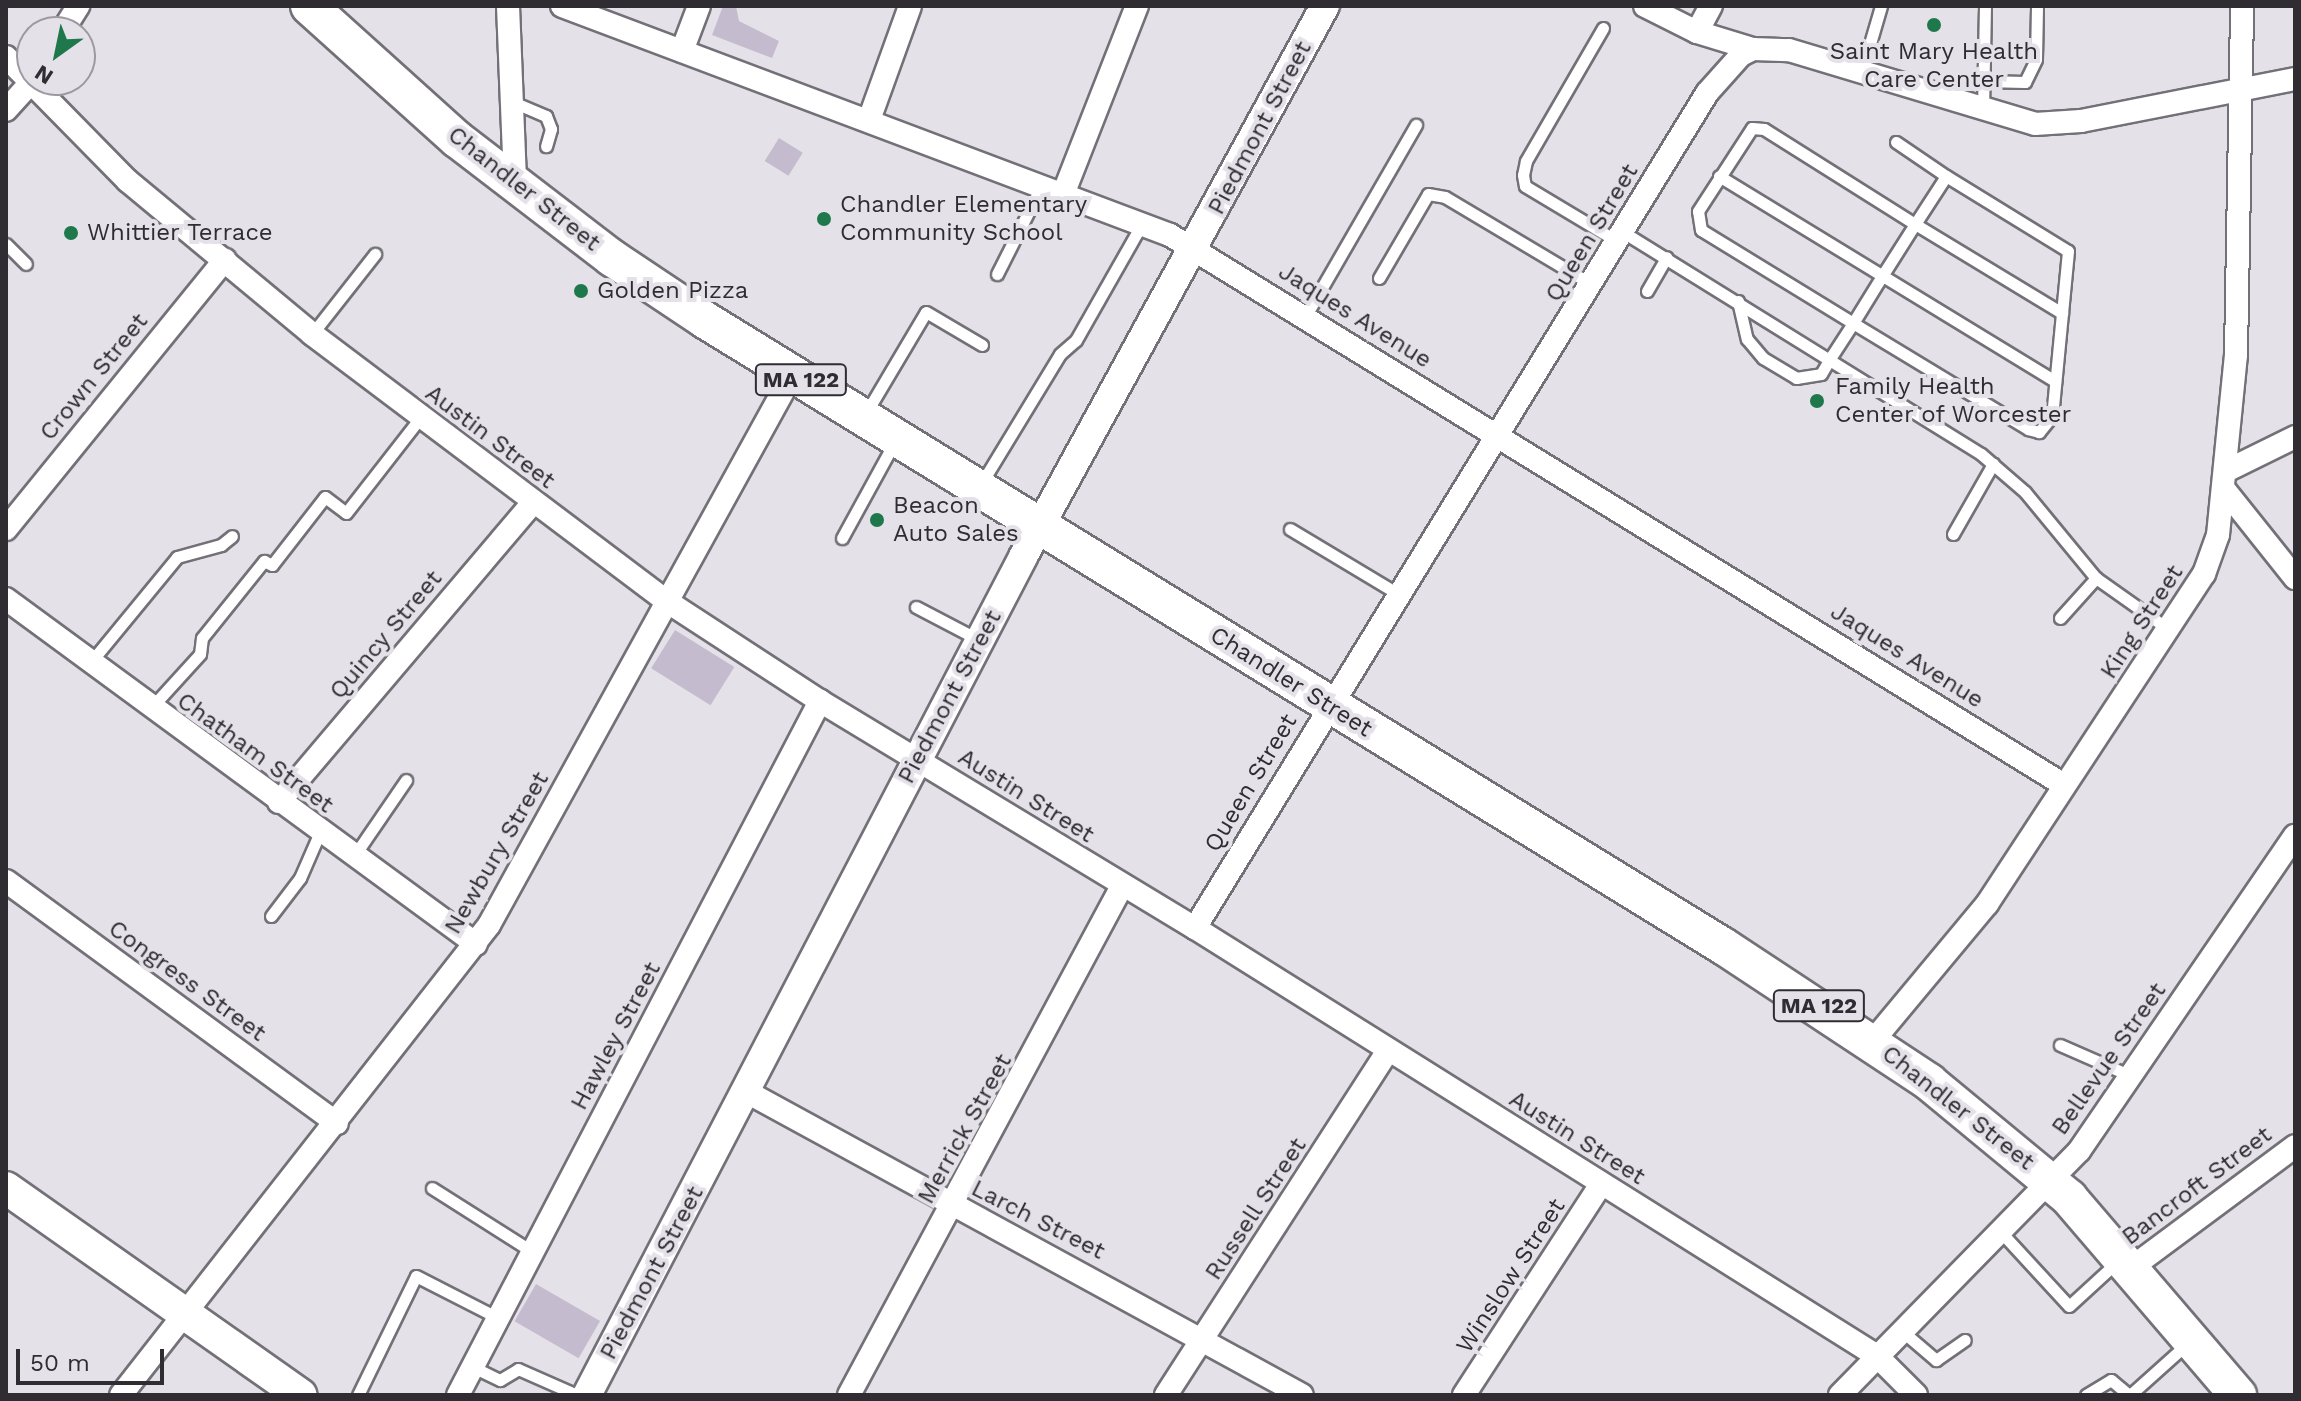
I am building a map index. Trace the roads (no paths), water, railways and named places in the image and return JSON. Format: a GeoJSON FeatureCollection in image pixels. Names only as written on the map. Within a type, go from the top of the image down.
{"type":"FeatureCollection","features":[{"type":"Feature","properties":{"kind":"main road","name":"Chandler Street"},"geometry":{"type":"LineString","coordinates":[[309,6],[431,117],[624,266],[792,375],[1041,525],[1328,707],[1872,1042],[2049,1179],[2193,1339],[2238,1395]]}},
{"type":"Feature","properties":{"kind":"main road"},"geometry":{"type":"LineString","coordinates":[[6,1188],[301,1395]]}},
{"type":"Feature","properties":{"kind":"street"},"geometry":{"type":"LineString","coordinates":[[508,6],[515,184]]}},
{"type":"Feature","properties":{"kind":"street","name":"Jaques Avenue"},"geometry":{"type":"LineString","coordinates":[[562,6],[1064,192],[1142,223],[1196,249],[2064,785]]}},
{"type":"Feature","properties":{"kind":"street"},"geometry":{"type":"LineString","coordinates":[[682,51],[699,6]]}},
{"type":"Feature","properties":{"kind":"street"},"geometry":{"type":"LineString","coordinates":[[869,120],[910,6]]}},
{"type":"Feature","properties":{"kind":"street"},"geometry":{"type":"LineString","coordinates":[[1064,192],[1137,6]]}},
{"type":"Feature","properties":{"kind":"street","name":"Piedmont Street"},"geometry":{"type":"LineString","coordinates":[[587,1395],[747,1092],[917,758],[1041,525],[1196,249],[1325,6]]}},
{"type":"Feature","properties":{"kind":"street"},"geometry":{"type":"LineString","coordinates":[[1645,6],[1697,32],[1753,49],[1789,50],[2035,124],[2081,121],[2295,79]]}},
{"type":"Feature","properties":{"kind":"street"},"geometry":{"type":"LineString","coordinates":[[1697,32],[1711,6]]}},
{"type":"Feature","properties":{"kind":"street","name":"King Street"},"geometry":{"type":"LineString","coordinates":[[1872,1042],[1987,904],[2204,574],[2218,535],[2225,480],[2241,235],[2239,88],[2242,6]]}},
{"type":"Feature","properties":{"kind":"street","name":"Queen Street"},"geometry":{"type":"LineString","coordinates":[[1195,928],[1707,93],[1753,49]]}},
{"type":"Feature","properties":{"kind":"street","name":"Austin Street"},"geometry":{"type":"LineString","coordinates":[[46,96],[128,181],[312,334],[668,602],[820,701],[1195,928],[1877,1356],[1916,1395]]}},
{"type":"Feature","properties":{"kind":"street","name":"Crown Street"},"geometry":{"type":"LineString","coordinates":[[6,529],[225,260]]}},
{"type":"Feature","properties":{"kind":"street","name":"Newbury Street"},"geometry":{"type":"LineString","coordinates":[[121,1395],[476,944],[792,375]]}},
{"type":"Feature","properties":{"kind":"street"},"geometry":{"type":"LineString","coordinates":[[2295,437],[2225,480],[2295,578]]}},
{"type":"Feature","properties":{"kind":"street","name":"Quincy Street"},"geometry":{"type":"LineString","coordinates":[[279,802],[533,502]]}},
{"type":"Feature","properties":{"kind":"street","name":"Chatham Street"},"geometry":{"type":"LineString","coordinates":[[6,599],[150,709],[476,944]]}},
{"type":"Feature","properties":{"kind":"street","name":"Hawley Street"},"geometry":{"type":"LineString","coordinates":[[458,1395],[820,701]]}},
{"type":"Feature","properties":{"kind":"street","name":"Bellevue Street"},"geometry":{"type":"LineString","coordinates":[[1840,1395],[2079,1151],[2295,836]]}},
{"type":"Feature","properties":{"kind":"street","name":"Congress Street"},"geometry":{"type":"LineString","coordinates":[[6,881],[337,1123]]}},
{"type":"Feature","properties":{"kind":"street","name":"Merrick Street"},"geometry":{"type":"LineString","coordinates":[[849,1395],[1122,886]]}},
{"type":"Feature","properties":{"kind":"street","name":"Russell Street"},"geometry":{"type":"LineString","coordinates":[[1166,1395],[1388,1050]]}},
{"type":"Feature","properties":{"kind":"street","name":"Larch Street"},"geometry":{"type":"LineString","coordinates":[[747,1092],[1203,1337],[1302,1395]]}},
{"type":"Feature","properties":{"kind":"street","name":"Bancroft Street"},"geometry":{"type":"LineString","coordinates":[[2126,1263],[2295,1146]]}},
{"type":"Feature","properties":{"kind":"street","name":"Winslow Street"},"geometry":{"type":"LineString","coordinates":[[1464,1395],[1601,1184]]}},
{"type":"Feature","properties":{"kind":"lane"},"geometry":{"type":"LineString","coordinates":[[1862,71],[1881,6]]}},
{"type":"Feature","properties":{"kind":"lane"},"geometry":{"type":"LineString","coordinates":[[1983,110],[1985,6]]}},
{"type":"Feature","properties":{"kind":"lane"},"geometry":{"type":"LineString","coordinates":[[1983,81],[2025,82],[2036,59],[2037,6]]}},
{"type":"Feature","properties":{"kind":"lane"},"geometry":{"type":"LineString","coordinates":[[1603,28],[1526,161],[1523,175],[1525,186],[1620,237],[1667,257],[1831,357],[1993,464],[2034,501],[2096,578],[2169,629]]}},
{"type":"Feature","properties":{"kind":"lane"},"geometry":{"type":"LineString","coordinates":[[513,102],[546,116],[551,129],[546,146]]}},
{"type":"Feature","properties":{"kind":"lane"},"geometry":{"type":"LineString","coordinates":[[1305,317],[1416,125]]}},
{"type":"Feature","properties":{"kind":"lane"},"geometry":{"type":"LineString","coordinates":[[1896,142],[2068,251],[2062,313],[2055,381],[2052,416],[2039,432],[1701,230],[1698,211],[1744,135],[1752,128],[1764,129],[2062,313]]}},
{"type":"Feature","properties":{"kind":"lane"},"geometry":{"type":"LineString","coordinates":[[1719,176],[2055,381]]}},
{"type":"Feature","properties":{"kind":"lane"},"geometry":{"type":"LineString","coordinates":[[1738,301],[1747,339],[1763,358],[1796,378],[1821,374],[1946,176]]}},
{"type":"Feature","properties":{"kind":"lane"},"geometry":{"type":"LineString","coordinates":[[997,274],[1042,184]]}},
{"type":"Feature","properties":{"kind":"lane"},"geometry":{"type":"LineString","coordinates":[[1379,278],[1428,194],[1445,197],[1592,284]]}},
{"type":"Feature","properties":{"kind":"lane"},"geometry":{"type":"LineString","coordinates":[[979,487],[1060,354],[1076,340],[1142,223]]}},
{"type":"Feature","properties":{"kind":"lane"},"geometry":{"type":"LineString","coordinates":[[6,244],[26,264]]}},
{"type":"Feature","properties":{"kind":"lane"},"geometry":{"type":"LineString","coordinates":[[312,334],[375,254]]}},
{"type":"Feature","properties":{"kind":"lane"},"geometry":{"type":"LineString","coordinates":[[1647,291],[1667,257]]}},
{"type":"Feature","properties":{"kind":"lane"},"geometry":{"type":"LineString","coordinates":[[864,417],[926,312],[982,345]]}},
{"type":"Feature","properties":{"kind":"lane"},"geometry":{"type":"LineString","coordinates":[[150,709],[200,654],[202,638],[264,561],[272,565],[325,497],[346,513],[420,418]]}},
{"type":"Feature","properties":{"kind":"lane"},"geometry":{"type":"LineString","coordinates":[[842,538],[897,437]]}},
{"type":"Feature","properties":{"kind":"lane"},"geometry":{"type":"LineString","coordinates":[[1953,534],[1993,464]]}},
{"type":"Feature","properties":{"kind":"lane"},"geometry":{"type":"LineString","coordinates":[[1290,529],[1400,595]]}},
{"type":"Feature","properties":{"kind":"lane"},"geometry":{"type":"LineString","coordinates":[[90,663],[177,557],[221,545],[232,536]]}},
{"type":"Feature","properties":{"kind":"lane"},"geometry":{"type":"LineString","coordinates":[[2060,618],[2096,578]]}},
{"type":"Feature","properties":{"kind":"lane"},"geometry":{"type":"LineString","coordinates":[[916,607],[980,640]]}},
{"type":"Feature","properties":{"kind":"lane"},"geometry":{"type":"LineString","coordinates":[[354,856],[406,780]]}},
{"type":"Feature","properties":{"kind":"lane"},"geometry":{"type":"LineString","coordinates":[[271,916],[300,878],[320,832]]}},
{"type":"Feature","properties":{"kind":"lane"},"geometry":{"type":"LineString","coordinates":[[2060,1045],[2131,1076]]}},
{"type":"Feature","properties":{"kind":"lane"},"geometry":{"type":"LineString","coordinates":[[432,1188],[533,1252]]}},
{"type":"Feature","properties":{"kind":"lane"},"geometry":{"type":"LineString","coordinates":[[1999,1230],[2069,1306],[2126,1263]]}},
{"type":"Feature","properties":{"kind":"lane"},"geometry":{"type":"LineString","coordinates":[[358,1395],[416,1276],[498,1318]]}},
{"type":"Feature","properties":{"kind":"lane"},"geometry":{"type":"LineString","coordinates":[[1902,1330],[1936,1360],[1965,1340]]}},
{"type":"Feature","properties":{"kind":"lane"},"geometry":{"type":"LineString","coordinates":[[2086,1395],[2111,1380],[2129,1395],[2193,1339]]}},
{"type":"Feature","properties":{"kind":"lane"},"geometry":{"type":"LineString","coordinates":[[473,1367],[500,1380],[518,1369],[577,1395]]}},
{"type":"Feature","properties":{"kind":"place","name":"Saint Mary Health Care Center"},"geometry":{"type":"Point","coordinates":[1934,25]}},
{"type":"Feature","properties":{"kind":"place","name":"Chandler Elementary Community School"},"geometry":{"type":"Point","coordinates":[824,219]}},
{"type":"Feature","properties":{"kind":"place","name":"Whittier Terrace"},"geometry":{"type":"Point","coordinates":[71,233]}},
{"type":"Feature","properties":{"kind":"place","name":"Golden Pizza"},"geometry":{"type":"Point","coordinates":[581,291]}},
{"type":"Feature","properties":{"kind":"place","name":"Family Health Center of Worcester"},"geometry":{"type":"Point","coordinates":[1817,401]}},
{"type":"Feature","properties":{"kind":"place","name":"Beacon Auto Sales"},"geometry":{"type":"Point","coordinates":[877,520]}}]}
